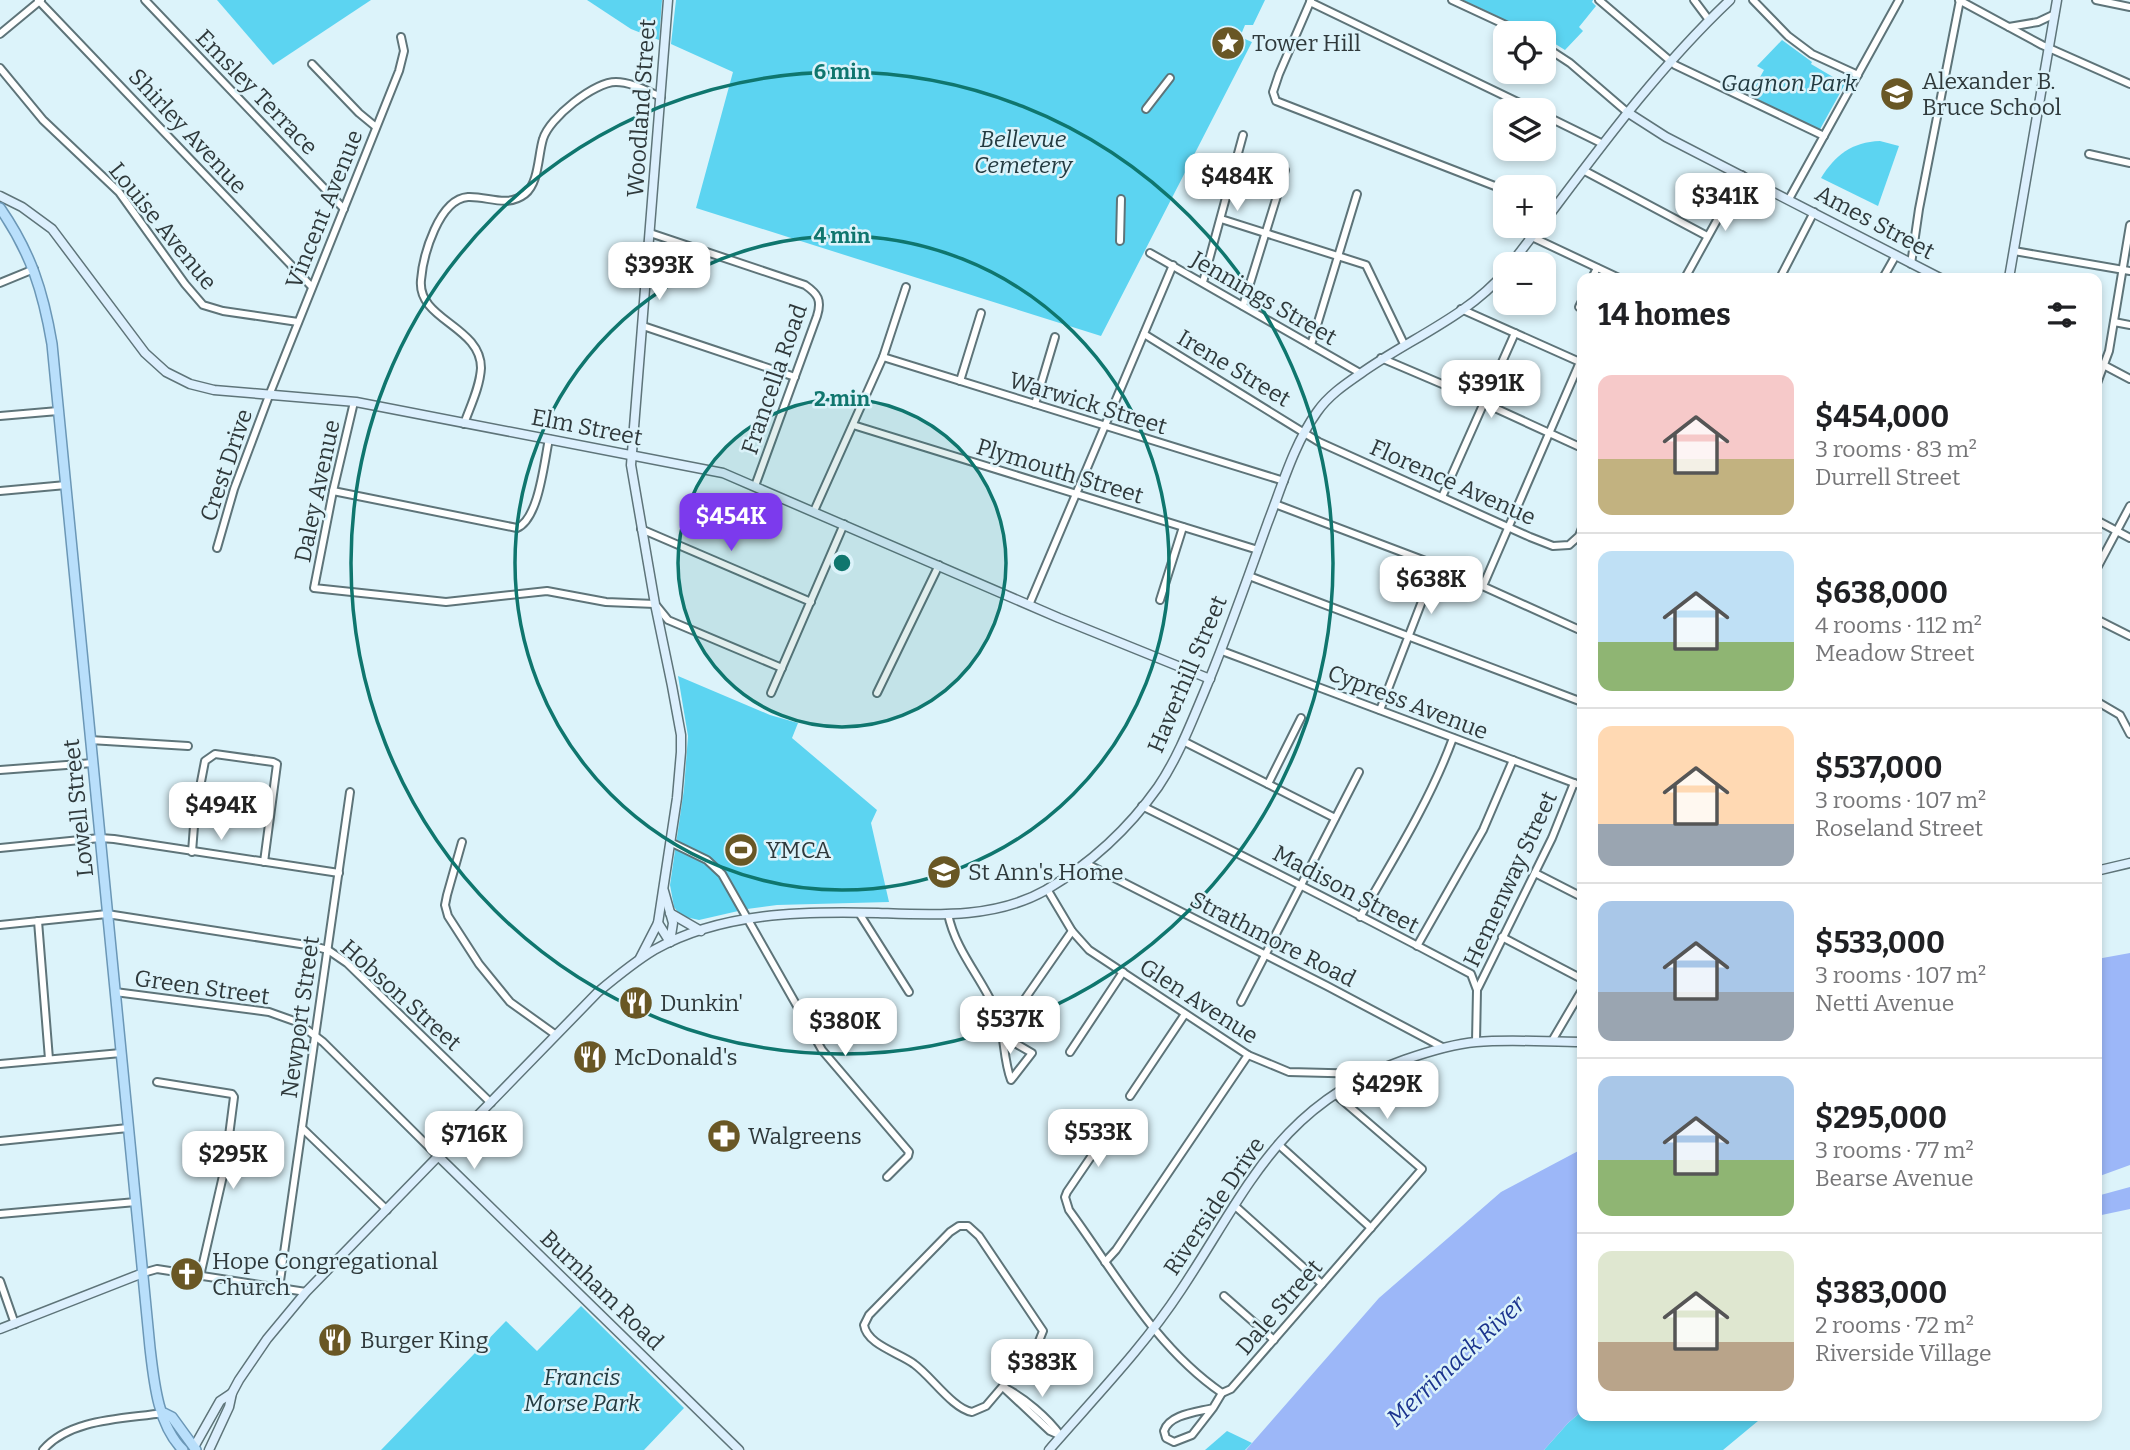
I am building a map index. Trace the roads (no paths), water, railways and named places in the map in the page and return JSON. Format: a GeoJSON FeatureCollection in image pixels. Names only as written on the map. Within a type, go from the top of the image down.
{"type":"FeatureCollection","features":[{"type":"Feature","properties":{"kind":"main road","name":"Woodland Street"},"geometry":{"type":"LineString","coordinates":[[638,960],[658,923],[678,789],[681,735],[632,480],[668,0]]}},
{"type":"Feature","properties":{"kind":"main road"},"geometry":{"type":"LineString","coordinates":[[1556,205],[1627,112],[1670,62],[1730,0]]}},
{"type":"Feature","properties":{"kind":"main road"},"geometry":{"type":"LineString","coordinates":[[2010,273],[2057,0]]}},
{"type":"Feature","properties":{"kind":"main road","name":"Ames Street"},"geometry":{"type":"LineString","coordinates":[[1627,112],[1666,136],[1930,273]]}},
{"type":"Feature","properties":{"kind":"main road","name":"Elm Street"},"geometry":{"type":"LineString","coordinates":[[0,196],[28,211],[52,229],[134,341],[155,363],[166,372],[202,387],[354,402],[723,473],[1029,605],[1210,679]]}},
{"type":"Feature","properties":{"kind":"main road","name":"Lowell Street"},"geometry":{"type":"LineString","coordinates":[[0,208],[23,244],[34,269],[46,309],[52,344],[154,1381],[164,1413],[163,1423],[183,1450]]}},
{"type":"Feature","properties":{"kind":"main road"},"geometry":{"type":"LineString","coordinates":[[1520,252],[1531,238]]}},
{"type":"Feature","properties":{"kind":"main road","name":"Haverhill Street"},"geometry":{"type":"LineString","coordinates":[[209,1450],[229,1407],[232,1393],[267,1339],[306,1292],[598,992],[638,960],[670,942],[701,930],[749,919],[814,913],[948,914],[1000,909],[1047,889],[1086,863],[1142,806],[1158,786],[1184,741],[1222,651],[1284,481],[1305,432],[1320,408],[1340,387],[1493,286]]}},
{"type":"Feature","properties":{"kind":"main road"},"geometry":{"type":"LineString","coordinates":[[2102,870],[2130,863]]}},
{"type":"Feature","properties":{"kind":"main road","name":"Woodland Street"},"geometry":{"type":"LineString","coordinates":[[664,888],[673,923],[670,942]]}},
{"type":"Feature","properties":{"kind":"main road"},"geometry":{"type":"LineString","coordinates":[[670,913],[701,930]]}},
{"type":"Feature","properties":{"kind":"main road"},"geometry":{"type":"LineString","coordinates":[[658,923],[670,942]]}},
{"type":"Feature","properties":{"kind":"main road","name":"Riverside Drive"},"geometry":{"type":"LineString","coordinates":[[1049,1450],[1153,1329],[1182,1289],[1248,1182],[1305,1115],[1368,1074],[1426,1052],[1476,1042],[1577,1042]]}},
{"type":"Feature","properties":{"kind":"main road","name":"Burnham Road"},"geometry":{"type":"LineString","coordinates":[[439,1157],[739,1450]]}},
{"type":"Feature","properties":{"kind":"main road"},"geometry":{"type":"LineString","coordinates":[[0,1329],[143,1273]]}},
{"type":"Feature","properties":{"kind":"main road","name":"Haverhill Street"},"geometry":{"type":"LineString","coordinates":[[194,1449],[220,1401],[232,1393]]}},
{"type":"Feature","properties":{"kind":"main road","name":"Lowell Street"},"geometry":{"type":"LineString","coordinates":[[164,1413],[172,1417],[194,1449]]}},
{"type":"Feature","properties":{"kind":"street"},"geometry":{"type":"LineString","coordinates":[[0,34],[39,0]]}},
{"type":"Feature","properties":{"kind":"street","name":"Shirley Avenue"},"geometry":{"type":"LineString","coordinates":[[39,0],[312,287]]}},
{"type":"Feature","properties":{"kind":"street","name":"Emsley Terrace"},"geometry":{"type":"LineString","coordinates":[[145,0],[344,208]]}},
{"type":"Feature","properties":{"kind":"street"},"geometry":{"type":"LineString","coordinates":[[1452,0],[1497,21]]}},
{"type":"Feature","properties":{"kind":"street"},"geometry":{"type":"LineString","coordinates":[[1599,0],[1670,62],[1688,73],[1824,136]]}},
{"type":"Feature","properties":{"kind":"street"},"geometry":{"type":"LineString","coordinates":[[1694,0],[1709,20]]}},
{"type":"Feature","properties":{"kind":"street"},"geometry":{"type":"LineString","coordinates":[[1753,0],[1788,36],[1812,54],[1858,75]]}},
{"type":"Feature","properties":{"kind":"street"},"geometry":{"type":"LineString","coordinates":[[1789,199],[1899,0]]}},
{"type":"Feature","properties":{"kind":"street"},"geometry":{"type":"LineString","coordinates":[[1912,264],[1921,199],[1960,0],[2048,48],[2130,84]]}},
{"type":"Feature","properties":{"kind":"street"},"geometry":{"type":"LineString","coordinates":[[2096,0],[2130,8]]}},
{"type":"Feature","properties":{"kind":"street"},"geometry":{"type":"LineString","coordinates":[[1493,185],[1276,101],[1273,92],[1310,1],[1509,98]]}},
{"type":"Feature","properties":{"kind":"street"},"geometry":{"type":"LineString","coordinates":[[2009,27],[2038,22],[2054,14]]}},
{"type":"Feature","properties":{"kind":"street","name":"Vincent Avenue"},"geometry":{"type":"LineString","coordinates":[[270,393],[401,64],[404,45],[401,37]]}},
{"type":"Feature","properties":{"kind":"street","name":"Ames Street"},"geometry":{"type":"LineString","coordinates":[[1556,54],[1627,112]]}},
{"type":"Feature","properties":{"kind":"street"},"geometry":{"type":"LineString","coordinates":[[312,64],[376,127]]}},
{"type":"Feature","properties":{"kind":"street","name":"Louise Avenue"},"geometry":{"type":"LineString","coordinates":[[0,68],[43,120],[119,192],[203,305],[223,311],[298,322]]}},
{"type":"Feature","properties":{"kind":"street"},"geometry":{"type":"LineString","coordinates":[[1146,109],[1170,78]]}},
{"type":"Feature","properties":{"kind":"street"},"geometry":{"type":"LineString","coordinates":[[464,424],[480,376],[480,362],[467,337],[427,303],[421,285],[429,247],[445,210],[457,200],[467,197],[506,201],[524,194],[532,185],[548,126],[599,86],[623,82],[661,97]]}},
{"type":"Feature","properties":{"kind":"street"},"geometry":{"type":"LineString","coordinates":[[1556,121],[1603,144]]}},
{"type":"Feature","properties":{"kind":"street"},"geometry":{"type":"LineString","coordinates":[[1203,282],[1243,135]]}},
{"type":"Feature","properties":{"kind":"street"},"geometry":{"type":"LineString","coordinates":[[2089,153],[2130,163]]}},
{"type":"Feature","properties":{"kind":"street"},"geometry":{"type":"LineString","coordinates":[[1243,306],[1285,170]]}},
{"type":"Feature","properties":{"kind":"street"},"geometry":{"type":"LineString","coordinates":[[1583,170],[1707,236]]}},
{"type":"Feature","properties":{"kind":"street"},"geometry":{"type":"LineString","coordinates":[[1688,273],[1742,175]]}},
{"type":"Feature","properties":{"kind":"street"},"geometry":{"type":"LineString","coordinates":[[1311,345],[1357,194]]}},
{"type":"Feature","properties":{"kind":"street"},"geometry":{"type":"LineString","coordinates":[[1120,241],[1121,199]]}},
{"type":"Feature","properties":{"kind":"street"},"geometry":{"type":"LineString","coordinates":[[1783,273],[1814,212]]}},
{"type":"Feature","properties":{"kind":"street"},"geometry":{"type":"LineString","coordinates":[[1221,219],[1366,265],[1405,344]]}},
{"type":"Feature","properties":{"kind":"street"},"geometry":{"type":"LineString","coordinates":[[2102,373],[2126,271],[2130,225]]}},
{"type":"Feature","properties":{"kind":"street","name":"Francella Road"},"geometry":{"type":"LineString","coordinates":[[650,233],[805,285],[818,295],[820,307],[755,486]]}},
{"type":"Feature","properties":{"kind":"street"},"geometry":{"type":"LineString","coordinates":[[1534,238],[1608,273]]}},
{"type":"Feature","properties":{"kind":"street"},"geometry":{"type":"LineString","coordinates":[[2014,251],[2126,271]]}},
{"type":"Feature","properties":{"kind":"street","name":"Jennings Street"},"geometry":{"type":"LineString","coordinates":[[1150,253],[1360,373]]}},
{"type":"Feature","properties":{"kind":"street"},"geometry":{"type":"LineString","coordinates":[[1887,273],[1896,255]]}},
{"type":"Feature","properties":{"kind":"street"},"geometry":{"type":"LineString","coordinates":[[1029,605],[1173,265]]}},
{"type":"Feature","properties":{"kind":"street"},"geometry":{"type":"LineString","coordinates":[[1594,273],[1597,268]]}},
{"type":"Feature","properties":{"kind":"street"},"geometry":{"type":"LineString","coordinates":[[0,283],[34,269]]}},
{"type":"Feature","properties":{"kind":"street"},"geometry":{"type":"LineString","coordinates":[[814,511],[883,357],[906,287]]}},
{"type":"Feature","properties":{"kind":"street"},"geometry":{"type":"LineString","coordinates":[[1461,309],[1577,361]]}},
{"type":"Feature","properties":{"kind":"street"},"geometry":{"type":"LineString","coordinates":[[960,381],[981,313]]}},
{"type":"Feature","properties":{"kind":"street"},"geometry":{"type":"LineString","coordinates":[[2113,322],[2130,325]]}},
{"type":"Feature","properties":{"kind":"street"},"geometry":{"type":"LineString","coordinates":[[643,326],[795,377]]}},
{"type":"Feature","properties":{"kind":"street"},"geometry":{"type":"LineString","coordinates":[[1442,496],[1516,333]]}},
{"type":"Feature","properties":{"kind":"street","name":"Irene Street"},"geometry":{"type":"LineString","coordinates":[[1144,334],[1305,432]]}},
{"type":"Feature","properties":{"kind":"street"},"geometry":{"type":"LineString","coordinates":[[1035,404],[1055,337]]}},
{"type":"Feature","properties":{"kind":"street","name":"Warwick Street"},"geometry":{"type":"LineString","coordinates":[[883,357],[1284,481]]}},
{"type":"Feature","properties":{"kind":"street"},"geometry":{"type":"LineString","coordinates":[[1381,359],[1577,446]]}},
{"type":"Feature","properties":{"kind":"street"},"geometry":{"type":"LineString","coordinates":[[2102,364],[2130,379]]}},
{"type":"Feature","properties":{"kind":"street"},"geometry":{"type":"LineString","coordinates":[[1483,586],[1577,372]]}},
{"type":"Feature","properties":{"kind":"street","name":"Crest Drive"},"geometry":{"type":"LineString","coordinates":[[217,548],[234,489],[270,393]]}},
{"type":"Feature","properties":{"kind":"street","name":"Daley Avenue"},"geometry":{"type":"LineString","coordinates":[[354,402],[314,588],[446,602],[547,590],[606,602],[654,604]]}},
{"type":"Feature","properties":{"kind":"street"},"geometry":{"type":"LineString","coordinates":[[0,416],[58,411]]}},
{"type":"Feature","properties":{"kind":"street","name":"Plymouth Street"},"geometry":{"type":"LineString","coordinates":[[853,425],[1258,550]]}},
{"type":"Feature","properties":{"kind":"street","name":"Florence Avenue"},"geometry":{"type":"LineString","coordinates":[[1305,432],[1319,442],[1553,545],[1569,545],[1577,538]]}},
{"type":"Feature","properties":{"kind":"street"},"geometry":{"type":"LineString","coordinates":[[333,491],[517,527],[526,523],[533,511],[549,439]]}},
{"type":"Feature","properties":{"kind":"street"},"geometry":{"type":"LineString","coordinates":[[0,491],[65,485]]}},
{"type":"Feature","properties":{"kind":"street"},"geometry":{"type":"LineString","coordinates":[[1275,505],[1436,565],[1577,629]]}},
{"type":"Feature","properties":{"kind":"street"},"geometry":{"type":"LineString","coordinates":[[2102,559],[2130,506]]}},
{"type":"Feature","properties":{"kind":"street"},"geometry":{"type":"LineString","coordinates":[[2102,523],[2130,538]]}},
{"type":"Feature","properties":{"kind":"street"},"geometry":{"type":"LineString","coordinates":[[771,693],[844,524]]}},
{"type":"Feature","properties":{"kind":"street"},"geometry":{"type":"LineString","coordinates":[[1160,600],[1183,527]]}},
{"type":"Feature","properties":{"kind":"street"},"geometry":{"type":"LineString","coordinates":[[641,529],[811,602]]}},
{"type":"Feature","properties":{"kind":"street"},"geometry":{"type":"LineString","coordinates":[[877,693],[939,565]]}},
{"type":"Feature","properties":{"kind":"street"},"geometry":{"type":"LineString","coordinates":[[1380,710],[1436,565]]}},
{"type":"Feature","properties":{"kind":"street"},"geometry":{"type":"LineString","coordinates":[[1249,576],[1577,700]]}},
{"type":"Feature","properties":{"kind":"street"},"geometry":{"type":"LineString","coordinates":[[654,604],[668,620],[782,668]]}},
{"type":"Feature","properties":{"kind":"street"},"geometry":{"type":"LineString","coordinates":[[2102,621],[2130,636]]}},
{"type":"Feature","properties":{"kind":"street","name":"Cypress Avenue"},"geometry":{"type":"LineString","coordinates":[[1222,651],[1577,784]]}},
{"type":"Feature","properties":{"kind":"street"},"geometry":{"type":"LineString","coordinates":[[2102,704],[2120,715],[2130,734]]}},
{"type":"Feature","properties":{"kind":"street"},"geometry":{"type":"LineString","coordinates":[[1268,784],[1301,718]]}},
{"type":"Feature","properties":{"kind":"street"},"geometry":{"type":"LineString","coordinates":[[1360,917],[1440,774],[1453,738]]}},
{"type":"Feature","properties":{"kind":"street"},"geometry":{"type":"LineString","coordinates":[[90,740],[188,746]]}},
{"type":"Feature","properties":{"kind":"street"},"geometry":{"type":"LineString","coordinates":[[1184,741],[1335,818]]}},
{"type":"Feature","properties":{"kind":"street"},"geometry":{"type":"LineString","coordinates":[[192,852],[195,813],[205,761],[210,756],[228,755],[277,764],[264,862]]}},
{"type":"Feature","properties":{"kind":"street"},"geometry":{"type":"LineString","coordinates":[[1417,946],[1483,830],[1513,760]]}},
{"type":"Feature","properties":{"kind":"street"},"geometry":{"type":"LineString","coordinates":[[0,770],[93,763]]}},
{"type":"Feature","properties":{"kind":"street"},"geometry":{"type":"LineString","coordinates":[[1241,1002],[1359,772]]}},
{"type":"Feature","properties":{"kind":"street","name":"Hemenway Street"},"geometry":{"type":"LineString","coordinates":[[1477,990],[1535,873],[1574,783]]}},
{"type":"Feature","properties":{"kind":"street","name":"Newport Street"},"geometry":{"type":"LineString","coordinates":[[279,1288],[350,792]]}},
{"type":"Feature","properties":{"kind":"street","name":"Madison Street"},"geometry":{"type":"LineString","coordinates":[[1142,806],[1257,862],[1471,974],[1477,990]]}},
{"type":"Feature","properties":{"kind":"street"},"geometry":{"type":"LineString","coordinates":[[0,848],[100,838],[339,873]]}},
{"type":"Feature","properties":{"kind":"street"},"geometry":{"type":"LineString","coordinates":[[462,842],[445,905],[448,916],[485,973],[510,1002],[556,1035]]}},
{"type":"Feature","properties":{"kind":"street"},"geometry":{"type":"LineString","coordinates":[[670,842],[689,850],[717,869],[749,919],[822,1050],[909,1152],[887,1177]]}},
{"type":"Feature","properties":{"kind":"street","name":"Strathmore Road"},"geometry":{"type":"LineString","coordinates":[[1086,863],[1444,1048]]}},
{"type":"Feature","properties":{"kind":"street"},"geometry":{"type":"LineString","coordinates":[[1535,873],[1577,894]]}},
{"type":"Feature","properties":{"kind":"street","name":"Glen Avenue"},"geometry":{"type":"LineString","coordinates":[[1047,889],[1072,931],[1089,950],[1248,1055],[1289,1072],[1368,1074]]}},
{"type":"Feature","properties":{"kind":"street"},"geometry":{"type":"LineString","coordinates":[[859,913],[909,992]]}},
{"type":"Feature","properties":{"kind":"street","name":"Hobson Street"},"geometry":{"type":"LineString","coordinates":[[0,925],[107,914],[328,950],[347,964],[491,1103]]}},
{"type":"Feature","properties":{"kind":"street"},"geometry":{"type":"LineString","coordinates":[[948,914],[956,942],[998,1017],[1004,1060],[1011,1080],[1032,1053],[1001,1035]]}},
{"type":"Feature","properties":{"kind":"street"},"geometry":{"type":"LineString","coordinates":[[38,921],[49,1059]]}},
{"type":"Feature","properties":{"kind":"street"},"geometry":{"type":"LineString","coordinates":[[1022,1003],[1072,931]]}},
{"type":"Feature","properties":{"kind":"street"},"geometry":{"type":"LineString","coordinates":[[1502,937],[1577,976]]}},
{"type":"Feature","properties":{"kind":"street"},"geometry":{"type":"LineString","coordinates":[[1070,1052],[1123,972]]}},
{"type":"Feature","properties":{"kind":"street"},"geometry":{"type":"LineString","coordinates":[[1476,1042],[1477,990]]}},
{"type":"Feature","properties":{"kind":"street","name":"Green Street"},"geometry":{"type":"LineString","coordinates":[[115,992],[269,1012],[297,1022],[315,1036],[439,1157]]}},
{"type":"Feature","properties":{"kind":"street"},"geometry":{"type":"LineString","coordinates":[[1552,1041],[1577,998]]}},
{"type":"Feature","properties":{"kind":"street"},"geometry":{"type":"LineString","coordinates":[[1130,1096],[1185,1014]]}},
{"type":"Feature","properties":{"kind":"street"},"geometry":{"type":"LineString","coordinates":[[0,1064],[121,1053]]}},
{"type":"Feature","properties":{"kind":"street"},"geometry":{"type":"LineString","coordinates":[[1105,1262],[1248,1055]]}},
{"type":"Feature","properties":{"kind":"street"},"geometry":{"type":"LineString","coordinates":[[157,1082],[232,1094],[234,1100],[225,1167],[200,1276]]}},
{"type":"Feature","properties":{"kind":"street","name":"Dale Street"},"geometry":{"type":"LineString","coordinates":[[1213,1408],[1170,1422],[1165,1427],[1165,1436],[1174,1442],[1188,1438],[1213,1408],[1222,1393],[1231,1389],[1422,1169],[1335,1094]]}},
{"type":"Feature","properties":{"kind":"street"},"geometry":{"type":"LineString","coordinates":[[0,1141],[128,1128]]}},
{"type":"Feature","properties":{"kind":"street"},"geometry":{"type":"LineString","coordinates":[[302,1128],[387,1210]]}},
{"type":"Feature","properties":{"kind":"street"},"geometry":{"type":"LineString","coordinates":[[1110,1129],[1065,1197],[1069,1210],[1153,1329],[1222,1393]]}},
{"type":"Feature","properties":{"kind":"street"},"geometry":{"type":"LineString","coordinates":[[1278,1144],[1371,1228]]}},
{"type":"Feature","properties":{"kind":"street"},"geometry":{"type":"LineString","coordinates":[[0,1214],[136,1202]]}},
{"type":"Feature","properties":{"kind":"street"},"geometry":{"type":"LineString","coordinates":[[1234,1205],[1322,1284]]}},
{"type":"Feature","properties":{"kind":"street"},"geometry":{"type":"LineString","coordinates":[[959,1226],[968,1226],[979,1236],[1043,1331],[1039,1344],[1003,1387],[982,1409],[968,1412],[920,1368],[874,1340],[864,1330],[865,1320],[869,1315],[959,1226]]}},
{"type":"Feature","properties":{"kind":"street"},"geometry":{"type":"LineString","coordinates":[[143,1273],[157,1269],[306,1292]]}},
{"type":"Feature","properties":{"kind":"street"},"geometry":{"type":"LineString","coordinates":[[0,1281],[15,1324]]}},
{"type":"Feature","properties":{"kind":"street"},"geometry":{"type":"LineString","coordinates":[[1224,1296],[1274,1340]]}},
{"type":"Feature","properties":{"kind":"street"},"geometry":{"type":"LineString","coordinates":[[1003,1387],[1050,1431],[1061,1436]]}},
{"type":"Feature","properties":{"kind":"street"},"geometry":{"type":"LineString","coordinates":[[43,1450],[55,1438],[81,1427],[164,1413]]}},
{"type":"Feature","properties":{"kind":"water"},"geometry":{"type":"Polygon","coordinates":[[[2130,953],[2130,1165],[2102,1175],[2102,958],[2130,953]]]}},
{"type":"Feature","properties":{"kind":"water","name":"Merrimack River"},"geometry":{"type":"Polygon","coordinates":[[[1577,1152],[1577,1415],[1544,1450],[1246,1450],[1379,1298],[1501,1192],[1577,1152]]]}},
{"type":"Feature","properties":{"kind":"water"},"geometry":{"type":"Polygon","coordinates":[[[2130,1187],[2130,1209],[2102,1215],[2102,1195],[2130,1187]]]}},
{"type":"Feature","properties":{"kind":"place","name":"Tower Hill"},"geometry":{"type":"Point","coordinates":[1228,43]}},
{"type":"Feature","properties":{"kind":"place","name":"Alexander B. Bruce School"},"geometry":{"type":"Point","coordinates":[1897,94]}},
{"type":"Feature","properties":{"kind":"place","name":"YMCA"},"geometry":{"type":"Point","coordinates":[741,850]}},
{"type":"Feature","properties":{"kind":"place","name":"St Ann's Home"},"geometry":{"type":"Point","coordinates":[944,872]}},
{"type":"Feature","properties":{"kind":"place","name":"Dunkin'"},"geometry":{"type":"Point","coordinates":[636,1003]}},
{"type":"Feature","properties":{"kind":"place","name":"McDonald's"},"geometry":{"type":"Point","coordinates":[590,1057]}},
{"type":"Feature","properties":{"kind":"place","name":"Walgreens"},"geometry":{"type":"Point","coordinates":[724,1136]}},
{"type":"Feature","properties":{"kind":"place","name":"Hope Congregational Church"},"geometry":{"type":"Point","coordinates":[187,1274]}},
{"type":"Feature","properties":{"kind":"place","name":"Burger King"},"geometry":{"type":"Point","coordinates":[335,1340]}},
{"type":"Feature","properties":{"kind":"park label","name":"Gagnon Park"},"geometry":{"type":"Point","coordinates":[1789,83]}},
{"type":"Feature","properties":{"kind":"park label","name":"Bellevue Cemetery"},"geometry":{"type":"Point","coordinates":[1023,152]}},
{"type":"Feature","properties":{"kind":"park label","name":"Francis Morse Park"},"geometry":{"type":"Point","coordinates":[582,1390]}}]}
